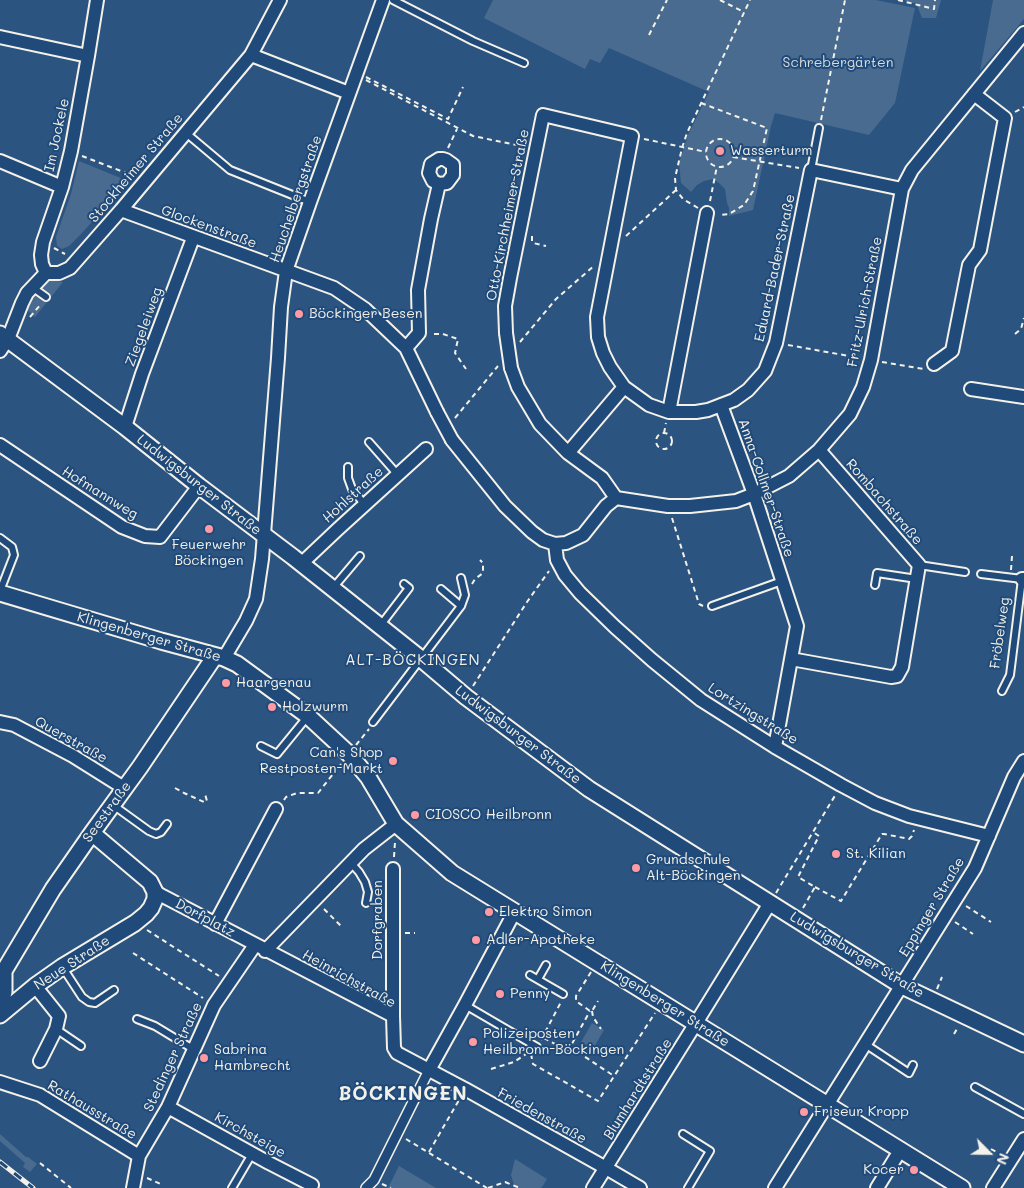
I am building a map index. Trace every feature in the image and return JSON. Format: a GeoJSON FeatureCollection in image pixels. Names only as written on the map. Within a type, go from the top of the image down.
{"type":"FeatureCollection","features":[{"type":"Feature","properties":{"kind":"street","name":"Im Jockele"},"geometry":{"type":"LineString","coordinates":[[46,273],[41,255],[71,151],[97,0]]}},
{"type":"Feature","properties":{"kind":"street","name":"Stockheimer Straße"},"geometry":{"type":"LineString","coordinates":[[46,273],[59,273],[70,268],[146,181],[251,55],[280,0]]}},
{"type":"Feature","properties":{"kind":"street","name":"Heuchelbergstraße"},"geometry":{"type":"LineString","coordinates":[[265,536],[281,307],[286,271],[383,0]]}},
{"type":"Feature","properties":{"kind":"street","name":"Fritz-Ulrich-Straße"},"geometry":{"type":"LineString","coordinates":[[616,498],[668,506],[690,506],[736,501],[789,476],[819,450],[850,414],[863,387],[871,360],[902,189],[912,170],[1024,33]]}},
{"type":"Feature","properties":{"kind":"street"},"geometry":{"type":"LineString","coordinates":[[0,36],[88,56]]}},
{"type":"Feature","properties":{"kind":"street"},"geometry":{"type":"LineString","coordinates":[[251,55],[349,93]]}},
{"type":"Feature","properties":{"kind":"street"},"geometry":{"type":"LineString","coordinates":[[934,364],[952,351],[969,266],[980,250],[1005,118],[974,94]]}},
{"type":"Feature","properties":{"kind":"street","name":"Otto-Kirchheimer-Straße"},"geometry":{"type":"LineString","coordinates":[[616,498],[602,478],[568,453],[540,424],[518,388],[511,368],[506,334],[505,306],[543,115],[632,136]]}},
{"type":"Feature","properties":{"kind":"street","name":"Eduard-Bader-Straße"},"geometry":{"type":"LineString","coordinates":[[632,136],[597,317],[598,337],[602,353],[624,387],[649,405],[668,415],[708,410],[734,400],[748,390],[765,371],[776,343],[811,170]]}},
{"type":"Feature","properties":{"kind":"street"},"geometry":{"type":"LineString","coordinates":[[406,348],[419,333],[418,290],[439,184],[447,183],[453,175],[452,165],[443,159]]}},
{"type":"Feature","properties":{"kind":"street"},"geometry":{"type":"LineString","coordinates":[[0,161],[62,187]]}},
{"type":"Feature","properties":{"kind":"street"},"geometry":{"type":"LineString","coordinates":[[811,170],[902,189]]}},
{"type":"Feature","properties":{"kind":"street","name":"Glockenstraße"},"geometry":{"type":"LineString","coordinates":[[121,210],[286,271]]}},
{"type":"Feature","properties":{"kind":"street"},"geometry":{"type":"LineString","coordinates":[[668,415],[707,213]]}},
{"type":"Feature","properties":{"kind":"street","name":"Ziegeleiweg"},"geometry":{"type":"LineString","coordinates":[[124,427],[193,238]]}},
{"type":"Feature","properties":{"kind":"street"},"geometry":{"type":"LineString","coordinates":[[286,271],[334,288],[365,309],[406,348],[452,440],[505,506],[543,540],[556,544],[566,543],[583,535],[606,506],[616,498]]}},
{"type":"Feature","properties":{"kind":"street"},"geometry":{"type":"LineString","coordinates":[[3,342],[27,293],[46,273]]}},
{"type":"Feature","properties":{"kind":"street","name":"Ludwigsburger Straße"},"geometry":{"type":"LineString","coordinates":[[3,342],[124,427],[302,564],[466,697],[588,789],[902,986],[1024,1044]]}},
{"type":"Feature","properties":{"kind":"street"},"geometry":{"type":"LineString","coordinates":[[568,453],[624,387]]}},
{"type":"Feature","properties":{"kind":"street"},"geometry":{"type":"LineString","coordinates":[[971,389],[1024,397]]}},
{"type":"Feature","properties":{"kind":"street","name":"Anna-Collmer-Straße"},"geometry":{"type":"LineString","coordinates":[[721,405],[754,494],[797,626],[775,747]]}},
{"type":"Feature","properties":{"kind":"street","name":"Hofmannweg"},"geometry":{"type":"LineString","coordinates":[[0,446],[122,528],[145,536],[160,537],[199,486]]}},
{"type":"Feature","properties":{"kind":"street","name":"Hohlstraße"},"geometry":{"type":"LineString","coordinates":[[302,564],[426,449]]}},
{"type":"Feature","properties":{"kind":"street","name":"Rombachstraße"},"geometry":{"type":"LineString","coordinates":[[791,660],[891,677],[897,676],[902,667],[919,565],[819,450]]}},
{"type":"Feature","properties":{"kind":"street"},"geometry":{"type":"LineString","coordinates":[[220,657],[246,621],[256,600],[265,536]]}},
{"type":"Feature","properties":{"kind":"street","name":"Lortzingstraße"},"geometry":{"type":"LineString","coordinates":[[556,544],[557,560],[565,575],[580,593],[652,660],[701,700],[775,747],[875,803],[918,818],[989,836]]}},
{"type":"Feature","properties":{"kind":"street","name":"Klingenberger Straße"},"geometry":{"type":"LineString","coordinates":[[0,592],[220,657],[237,664],[308,716],[349,754],[368,777],[396,824],[452,873],[560,942],[597,962],[962,1188]]}},
{"type":"Feature","properties":{"kind":"street","name":"Seestraße"},"geometry":{"type":"LineString","coordinates":[[0,1005],[4,992],[2,970],[53,889],[220,657]]}},
{"type":"Feature","properties":{"kind":"street","name":"Querstraße"},"geometry":{"type":"LineString","coordinates":[[0,722],[14,726],[73,756],[124,788]]}},
{"type":"Feature","properties":{"kind":"street","name":"Eppinger Straße"},"geometry":{"type":"LineString","coordinates":[[775,1188],[975,868],[1014,777],[1024,762]]}},
{"type":"Feature","properties":{"kind":"street"},"geometry":{"type":"LineString","coordinates":[[215,924],[276,809]]}},
{"type":"Feature","properties":{"kind":"street","name":"Stedinger Straße"},"geometry":{"type":"LineString","coordinates":[[133,1188],[139,1156],[168,1107],[214,1005],[229,983],[260,948],[315,900],[364,849],[396,824]]}},
{"type":"Feature","properties":{"kind":"street","name":"Dorfplatz"},"geometry":{"type":"LineString","coordinates":[[92,833],[150,882],[155,892],[154,899],[151,908],[141,918]]}},
{"type":"Feature","properties":{"kind":"street","name":"Dorfgraben"},"geometry":{"type":"LineString","coordinates":[[393,869],[393,1016]]}},
{"type":"Feature","properties":{"kind":"street","name":"Dorfplatz"},"geometry":{"type":"LineString","coordinates":[[155,892],[260,948]]}},
{"type":"Feature","properties":{"kind":"street","name":"Blumhardtstraße"},"geometry":{"type":"LineString","coordinates":[[593,1188],[770,903]]}},
{"type":"Feature","properties":{"kind":"street"},"geometry":{"type":"LineString","coordinates":[[366,1188],[374,1180],[429,1070],[515,912]]}},
{"type":"Feature","properties":{"kind":"street","name":"Neue Straße"},"geometry":{"type":"LineString","coordinates":[[0,1015],[35,986],[62,967],[141,918]]}},
{"type":"Feature","properties":{"kind":"street","name":"Heinrichstraße"},"geometry":{"type":"LineString","coordinates":[[260,948],[393,1016],[394,1048],[397,1053],[429,1070]]}},
{"type":"Feature","properties":{"kind":"street"},"geometry":{"type":"LineString","coordinates":[[35,986],[59,1016],[56,1028],[40,1060]]}},
{"type":"Feature","properties":{"kind":"street","name":"Friedenstraße"},"geometry":{"type":"LineString","coordinates":[[429,1070],[640,1188]]}},
{"type":"Feature","properties":{"kind":"street","name":"Rathausstraße"},"geometry":{"type":"LineString","coordinates":[[0,1082],[40,1095],[139,1156]]}},
{"type":"Feature","properties":{"kind":"street","name":"Kirchsteige"},"geometry":{"type":"LineString","coordinates":[[168,1107],[252,1154],[315,1186]]}},
{"type":"Feature","properties":{"kind":"street"},"geometry":{"type":"LineString","coordinates":[[993,1188],[1024,1141]]}},
{"type":"Feature","properties":{"kind":"street"},"geometry":{"type":"LineString","coordinates":[[877,1188],[901,1149]]}},
{"type":"Feature","properties":{"kind":"lane"},"geometry":{"type":"LineString","coordinates":[[393,0],[472,41],[524,63]]}},
{"type":"Feature","properties":{"kind":"lane"},"geometry":{"type":"LineString","coordinates":[[811,170],[819,128]]}},
{"type":"Feature","properties":{"kind":"lane"},"geometry":{"type":"LineString","coordinates":[[186,133],[230,170],[310,202]]}},
{"type":"Feature","properties":{"kind":"lane"},"geometry":{"type":"LineString","coordinates":[[32,287],[46,297]]}},
{"type":"Feature","properties":{"kind":"lane"},"geometry":{"type":"LineString","coordinates":[[368,442],[398,475]]}},
{"type":"Feature","properties":{"kind":"lane"},"geometry":{"type":"LineString","coordinates":[[348,467],[348,478],[352,488],[364,505]]}},
{"type":"Feature","properties":{"kind":"lane"},"geometry":{"type":"LineString","coordinates":[[0,538],[12,547],[14,555],[0,592]]}},
{"type":"Feature","properties":{"kind":"lane"},"geometry":{"type":"LineString","coordinates":[[332,589],[360,556]]}},
{"type":"Feature","properties":{"kind":"lane"},"geometry":{"type":"LineString","coordinates":[[919,565],[965,572]]}},
{"type":"Feature","properties":{"kind":"lane"},"geometry":{"type":"LineString","coordinates":[[875,585],[877,573],[917,579]]}},
{"type":"Feature","properties":{"kind":"lane"},"geometry":{"type":"LineString","coordinates":[[981,574],[1019,579]]}},
{"type":"Feature","properties":{"kind":"lane"},"geometry":{"type":"LineString","coordinates":[[373,722],[461,606],[465,595],[461,578]]}},
{"type":"Feature","properties":{"kind":"lane","name":"Fröbelweg"},"geometry":{"type":"LineString","coordinates":[[1002,691],[1010,675],[1019,579]]}},
{"type":"Feature","properties":{"kind":"lane"},"geometry":{"type":"LineString","coordinates":[[712,606],[782,581]]}},
{"type":"Feature","properties":{"kind":"lane"},"geometry":{"type":"LineString","coordinates":[[380,626],[409,588],[404,584]]}},
{"type":"Feature","properties":{"kind":"lane"},"geometry":{"type":"LineString","coordinates":[[441,589],[461,606]]}},
{"type":"Feature","properties":{"kind":"lane"},"geometry":{"type":"LineString","coordinates":[[261,746],[276,754],[308,716]]}},
{"type":"Feature","properties":{"kind":"lane"},"geometry":{"type":"LineString","coordinates":[[113,805],[156,834],[161,832],[167,824]]}},
{"type":"Feature","properties":{"kind":"lane"},"geometry":{"type":"LineString","coordinates":[[351,863],[365,882],[368,892],[366,903]]}},
{"type":"Feature","properties":{"kind":"lane"},"geometry":{"type":"LineString","coordinates":[[538,979],[546,965]]}},
{"type":"Feature","properties":{"kind":"lane"},"geometry":{"type":"LineString","coordinates":[[62,967],[82,997],[89,1002],[95,1003],[114,990]]}},
{"type":"Feature","properties":{"kind":"lane"},"geometry":{"type":"LineString","coordinates":[[530,975],[563,994]]}},
{"type":"Feature","properties":{"kind":"lane"},"geometry":{"type":"LineString","coordinates":[[465,1006],[537,1047]]}},
{"type":"Feature","properties":{"kind":"lane"},"geometry":{"type":"LineString","coordinates":[[137,1019],[155,1026],[193,1049]]}},
{"type":"Feature","properties":{"kind":"lane"},"geometry":{"type":"LineString","coordinates":[[56,1028],[81,1046]]}},
{"type":"Feature","properties":{"kind":"lane"},"geometry":{"type":"LineString","coordinates":[[865,1044],[909,1073],[914,1065]]}},
{"type":"Feature","properties":{"kind":"lane"},"geometry":{"type":"LineString","coordinates":[[975,1087],[1024,1114]]}},
{"type":"Feature","properties":{"kind":"lane"},"geometry":{"type":"LineString","coordinates":[[683,1134],[710,1151],[688,1188]]}},
{"type":"Feature","properties":{"kind":"lane"},"geometry":{"type":"LineString","coordinates":[[232,1188],[252,1154]]}},
{"type":"Feature","properties":{"kind":"path"},"geometry":{"type":"LineString","coordinates":[[649,35],[667,0]]}},
{"type":"Feature","properties":{"kind":"path"},"geometry":{"type":"LineString","coordinates":[[720,0],[744,12]]}},
{"type":"Feature","properties":{"kind":"path"},"geometry":{"type":"LineString","coordinates":[[701,103],[766,128],[753,191],[744,205],[729,214],[717,215],[707,213],[683,200],[676,190],[675,178],[686,133],[750,0]]}},
{"type":"Feature","properties":{"kind":"path"},"geometry":{"type":"LineString","coordinates":[[819,128],[845,0]]}},
{"type":"Feature","properties":{"kind":"path"},"geometry":{"type":"LineString","coordinates":[[898,0],[934,9],[935,0]]}},
{"type":"Feature","properties":{"kind":"path"},"geometry":{"type":"LineString","coordinates":[[357,74],[448,118],[463,87]]}},
{"type":"Feature","properties":{"kind":"path"},"geometry":{"type":"LineString","coordinates":[[357,74],[473,136],[535,150]]}},
{"type":"Feature","properties":{"kind":"path"},"geometry":{"type":"LineString","coordinates":[[443,159],[458,129]]}},
{"type":"Feature","properties":{"kind":"path"},"geometry":{"type":"LineString","coordinates":[[632,136],[706,152]]}},
{"type":"Feature","properties":{"kind":"path"},"geometry":{"type":"LineString","coordinates":[[714,140],[725,140],[734,152],[730,162],[726,165],[717,166],[709,161],[706,152],[707,147],[714,140]]}},
{"type":"Feature","properties":{"kind":"path"},"geometry":{"type":"LineString","coordinates":[[71,151],[146,181]]}},
{"type":"Feature","properties":{"kind":"path"},"geometry":{"type":"LineString","coordinates":[[733,157],[811,170]]}},
{"type":"Feature","properties":{"kind":"path"},"geometry":{"type":"LineString","coordinates":[[707,213],[717,166]]}},
{"type":"Feature","properties":{"kind":"path"},"geometry":{"type":"LineString","coordinates":[[609,251],[676,190]]}},
{"type":"Feature","properties":{"kind":"path"},"geometry":{"type":"LineString","coordinates":[[531,234],[533,243],[546,246]]}},
{"type":"Feature","properties":{"kind":"path"},"geometry":{"type":"LineString","coordinates":[[44,242],[76,260]]}},
{"type":"Feature","properties":{"kind":"path"},"geometry":{"type":"LineString","coordinates":[[29,318],[46,297]]}},
{"type":"Feature","properties":{"kind":"path"},"geometry":{"type":"LineString","coordinates":[[1015,334],[1021,330],[1024,318]]}},
{"type":"Feature","properties":{"kind":"path"},"geometry":{"type":"LineString","coordinates":[[434,334],[443,334],[458,339],[455,352],[466,369]]}},
{"type":"Feature","properties":{"kind":"path"},"geometry":{"type":"LineString","coordinates":[[776,343],[926,370],[934,364]]}},
{"type":"Feature","properties":{"kind":"path"},"geometry":{"type":"LineString","coordinates":[[664,433],[668,415]]}},
{"type":"Feature","properties":{"kind":"path"},"geometry":{"type":"LineString","coordinates":[[664,433],[671,438],[672,442],[670,446],[662,450],[656,444],[656,438],[664,433]]}},
{"type":"Feature","properties":{"kind":"path"},"geometry":{"type":"LineString","coordinates":[[668,506],[699,604],[706,607],[712,606]]}},
{"type":"Feature","properties":{"kind":"path"},"geometry":{"type":"LineString","coordinates":[[1012,556],[1019,579]]}},
{"type":"Feature","properties":{"kind":"path"},"geometry":{"type":"LineString","coordinates":[[465,595],[475,579],[484,573],[483,563],[480,560]]}},
{"type":"Feature","properties":{"kind":"path"},"geometry":{"type":"LineString","coordinates":[[466,697],[527,602],[557,560]]}},
{"type":"Feature","properties":{"kind":"path"},"geometry":{"type":"LineString","coordinates":[[276,809],[286,798],[297,793],[318,793],[373,722]]}},
{"type":"Feature","properties":{"kind":"path"},"geometry":{"type":"LineString","coordinates":[[175,788],[204,802],[207,801],[205,794]]}},
{"type":"Feature","properties":{"kind":"path"},"geometry":{"type":"LineString","coordinates":[[778,889],[837,792]]}},
{"type":"Feature","properties":{"kind":"path"},"geometry":{"type":"LineString","coordinates":[[813,832],[819,836],[798,877],[841,901],[882,834],[909,839],[912,836],[918,818]]}},
{"type":"Feature","properties":{"kind":"path","name":"Dorfgraben"},"geometry":{"type":"LineString","coordinates":[[393,869],[396,824]]}},
{"type":"Feature","properties":{"kind":"path"},"geometry":{"type":"LineString","coordinates":[[802,910],[815,887]]}},
{"type":"Feature","properties":{"kind":"path"},"geometry":{"type":"LineString","coordinates":[[955,899],[991,922]]}},
{"type":"Feature","properties":{"kind":"path"},"geometry":{"type":"LineString","coordinates":[[315,900],[342,927]]}},
{"type":"Feature","properties":{"kind":"path"},"geometry":{"type":"LineString","coordinates":[[945,916],[974,934]]}},
{"type":"Feature","properties":{"kind":"path"},"geometry":{"type":"LineString","coordinates":[[141,918],[229,983]]}},
{"type":"Feature","properties":{"kind":"path"},"geometry":{"type":"LineString","coordinates":[[133,953],[214,1005]]}},
{"type":"Feature","properties":{"kind":"path"},"geometry":{"type":"LineString","coordinates":[[597,962],[576,996],[576,1000],[591,1011],[601,1029]]}},
{"type":"Feature","properties":{"kind":"path"},"geometry":{"type":"LineString","coordinates":[[543,1037],[568,1051],[598,1001]]}},
{"type":"Feature","properties":{"kind":"path"},"geometry":{"type":"LineString","coordinates":[[531,1051],[533,1064],[598,1101],[662,1002]]}},
{"type":"Feature","properties":{"kind":"path"},"geometry":{"type":"LineString","coordinates":[[569,1047],[614,1076]]}},
{"type":"Feature","properties":{"kind":"path"},"geometry":{"type":"LineString","coordinates":[[429,1153],[465,1089]]}},
{"type":"Feature","properties":{"kind":"path"},"geometry":{"type":"LineString","coordinates":[[397,1134],[488,1188],[506,1182],[520,1188]]}},
{"type":"Feature","properties":{"kind":"path"},"geometry":{"type":"LineString","coordinates":[[40,1163],[71,1188]]}},
{"type":"Feature","properties":{"kind":"path"},"geometry":{"type":"LineString","coordinates":[[136,1172],[163,1185]]}},
{"type":"Feature","properties":{"kind":"path"},"geometry":{"type":"LineString","coordinates":[[383,1188],[384,1185],[391,1188]]}},
{"type":"Feature","properties":{"kind":"green space","name":"Schrebergärten"},"geometry":{"type":"Polygon","coordinates":[[[493,0],[876,0],[915,8],[895,103],[869,135],[775,113],[753,210],[729,216],[725,189],[719,183],[713,179],[704,181],[691,192],[681,183],[679,163],[688,135],[709,92],[609,48],[600,63],[590,59],[585,69],[484,18],[493,0]]]}},
{"type":"Feature","properties":{"kind":"green space"},"geometry":{"type":"Polygon","coordinates":[[[905,0],[941,0],[936,18],[922,18],[916,3],[907,3],[905,0]]]}},
{"type":"Feature","properties":{"kind":"green space"},"geometry":{"type":"Polygon","coordinates":[[[993,0],[1024,0],[1024,19],[980,71],[993,0]]]}},
{"type":"Feature","properties":{"kind":"green space"},"geometry":{"type":"Polygon","coordinates":[[[79,161],[128,181],[82,233],[69,246],[62,249],[57,246],[56,237],[71,194],[79,161]]]}},
{"type":"Feature","properties":{"kind":"green space"},"geometry":{"type":"Polygon","coordinates":[[[52,280],[63,282],[35,317],[25,308],[28,299],[41,285],[52,280]]]}},
{"type":"Feature","properties":{"kind":"green space"},"geometry":{"type":"Polygon","coordinates":[[[592,1023],[604,1030],[593,1049],[581,1042],[592,1023]]]}},
{"type":"Feature","properties":{"kind":"green space"},"geometry":{"type":"Polygon","coordinates":[[[0,1134],[37,1164],[30,1172],[23,1167],[25,1163],[0,1141],[0,1134]]]}},
{"type":"Feature","properties":{"kind":"green space"},"geometry":{"type":"Polygon","coordinates":[[[515,1159],[547,1179],[542,1187],[515,1188],[511,1175],[515,1159]]]}},
{"type":"Feature","properties":{"kind":"green space"},"geometry":{"type":"Polygon","coordinates":[[[399,1166],[436,1188],[388,1188],[399,1166]]]}},
{"type":"Feature","properties":{"kind":"railway"},"geometry":{"type":"LineString","coordinates":[[0,1162],[33,1188]]}},
{"type":"Feature","properties":{"kind":"place","name":"Wasserturm"},"geometry":{"type":"Point","coordinates":[720,151]}},
{"type":"Feature","properties":{"kind":"place","name":"Böckinger Besen"},"geometry":{"type":"Point","coordinates":[299,314]}},
{"type":"Feature","properties":{"kind":"place","name":"Feuerwehr Böckingen"},"geometry":{"type":"Point","coordinates":[209,529]}},
{"type":"Feature","properties":{"kind":"place","name":"Haargenau"},"geometry":{"type":"Point","coordinates":[226,683]}},
{"type":"Feature","properties":{"kind":"place","name":"Holzwurm"},"geometry":{"type":"Point","coordinates":[272,707]}},
{"type":"Feature","properties":{"kind":"place","name":"Can's Shop Restposten-Markt"},"geometry":{"type":"Point","coordinates":[393,761]}},
{"type":"Feature","properties":{"kind":"place","name":"CIOSCO Heilbronn"},"geometry":{"type":"Point","coordinates":[415,815]}},
{"type":"Feature","properties":{"kind":"place","name":"St. Kilian"},"geometry":{"type":"Point","coordinates":[836,854]}},
{"type":"Feature","properties":{"kind":"place","name":"Grundschule Alt-Böckingen"},"geometry":{"type":"Point","coordinates":[636,868]}},
{"type":"Feature","properties":{"kind":"place","name":"Elektro Simon"},"geometry":{"type":"Point","coordinates":[489,912]}},
{"type":"Feature","properties":{"kind":"place","name":"Adler-Apotheke"},"geometry":{"type":"Point","coordinates":[476,940]}},
{"type":"Feature","properties":{"kind":"place","name":"Penny"},"geometry":{"type":"Point","coordinates":[500,994]}},
{"type":"Feature","properties":{"kind":"place","name":"Polizeiposten Heilbronn-Böckingen"},"geometry":{"type":"Point","coordinates":[473,1042]}},
{"type":"Feature","properties":{"kind":"place","name":"Sabrina Hambrecht"},"geometry":{"type":"Point","coordinates":[204,1058]}},
{"type":"Feature","properties":{"kind":"place","name":"Friseur Kropp"},"geometry":{"type":"Point","coordinates":[804,1112]}},
{"type":"Feature","properties":{"kind":"place","name":"Kocer"},"geometry":{"type":"Point","coordinates":[914,1170]}},
{"type":"Feature","properties":{"kind":"district","name":"ALT-BÖCKINGEN"},"geometry":{"type":"Point","coordinates":[413,660]}},
{"type":"Feature","properties":{"kind":"district","name":"BÖCKINGEN"},"geometry":{"type":"Point","coordinates":[403,1094]}}]}
